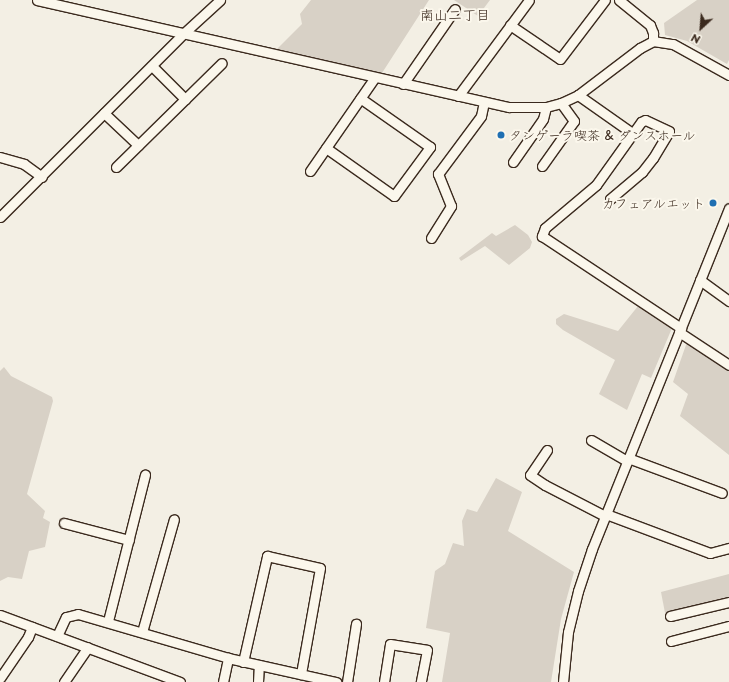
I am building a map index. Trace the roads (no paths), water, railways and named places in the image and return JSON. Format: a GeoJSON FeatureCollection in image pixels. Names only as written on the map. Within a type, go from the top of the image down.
{"type":"FeatureCollection","features":[{"type":"Feature","properties":{"kind":"street"},"geometry":{"type":"LineString","coordinates":[[37,0],[509,107],[546,107],[561,104],[578,95],[640,48],[653,41],[673,44],[729,75]]}},
{"type":"Feature","properties":{"kind":"street"},"geometry":{"type":"LineString","coordinates":[[0,217],[42,177],[184,33],[220,0]]}},
{"type":"Feature","properties":{"kind":"street"},"geometry":{"type":"LineString","coordinates":[[458,96],[529,0]]}},
{"type":"Feature","properties":{"kind":"street"},"geometry":{"type":"LineString","coordinates":[[510,25],[560,59],[605,0]]}},
{"type":"Feature","properties":{"kind":"street"},"geometry":{"type":"LineString","coordinates":[[619,0],[650,25],[653,33],[653,41]]}},
{"type":"Feature","properties":{"kind":"street"},"geometry":{"type":"LineString","coordinates":[[403,84],[455,8]]}},
{"type":"Feature","properties":{"kind":"street"},"geometry":{"type":"LineString","coordinates":[[116,167],[222,63]]}},
{"type":"Feature","properties":{"kind":"street"},"geometry":{"type":"LineString","coordinates":[[152,66],[185,99]]}},
{"type":"Feature","properties":{"kind":"street"},"geometry":{"type":"LineString","coordinates":[[310,171],[375,77]]}},
{"type":"Feature","properties":{"kind":"street"},"geometry":{"type":"LineString","coordinates":[[578,95],[632,133]]}},
{"type":"Feature","properties":{"kind":"street"},"geometry":{"type":"LineString","coordinates":[[326,148],[394,196],[430,147],[360,98]]}},
{"type":"Feature","properties":{"kind":"street"},"geometry":{"type":"LineString","coordinates":[[431,238],[451,206],[438,174],[481,116],[484,102]]}},
{"type":"Feature","properties":{"kind":"street"},"geometry":{"type":"LineString","coordinates":[[542,166],[574,121],[561,104]]}},
{"type":"Feature","properties":{"kind":"street"},"geometry":{"type":"LineString","coordinates":[[513,162],[543,119],[546,107]]}},
{"type":"Feature","properties":{"kind":"street"},"geometry":{"type":"LineString","coordinates":[[104,113],[138,145]]}},
{"type":"Feature","properties":{"kind":"street"},"geometry":{"type":"LineString","coordinates":[[610,199],[642,172],[653,158],[669,131],[645,120],[632,133],[596,185],[545,228],[542,236],[729,365]]}},
{"type":"Feature","properties":{"kind":"street"},"geometry":{"type":"LineString","coordinates":[[0,157],[24,164],[42,177]]}},
{"type":"Feature","properties":{"kind":"street"},"geometry":{"type":"LineString","coordinates":[[563,682],[568,632],[578,591],[627,459],[729,209]]}},
{"type":"Feature","properties":{"kind":"street"},"geometry":{"type":"LineString","coordinates":[[700,280],[729,301]]}},
{"type":"Feature","properties":{"kind":"street"},"geometry":{"type":"LineString","coordinates":[[591,440],[627,459],[722,493]]}},
{"type":"Feature","properties":{"kind":"street"},"geometry":{"type":"LineString","coordinates":[[547,450],[530,475],[545,485],[605,515],[710,553],[729,548]]}},
{"type":"Feature","properties":{"kind":"street"},"geometry":{"type":"LineString","coordinates":[[108,621],[144,475]]}},
{"type":"Feature","properties":{"kind":"street"},"geometry":{"type":"LineString","coordinates":[[142,632],[174,519]]}},
{"type":"Feature","properties":{"kind":"street"},"geometry":{"type":"LineString","coordinates":[[64,523],[129,540]]}},
{"type":"Feature","properties":{"kind":"street"},"geometry":{"type":"LineString","coordinates":[[243,662],[267,556],[320,568],[301,674]]}},
{"type":"Feature","properties":{"kind":"street"},"geometry":{"type":"LineString","coordinates":[[670,616],[729,602]]}},
{"type":"Feature","properties":{"kind":"street"},"geometry":{"type":"LineString","coordinates":[[57,636],[66,617],[71,614],[85,615],[228,658],[336,682]]}},
{"type":"Feature","properties":{"kind":"street"},"geometry":{"type":"LineString","coordinates":[[0,615],[180,682]]}},
{"type":"Feature","properties":{"kind":"street"},"geometry":{"type":"LineString","coordinates":[[347,682],[356,624]]}},
{"type":"Feature","properties":{"kind":"street"},"geometry":{"type":"LineString","coordinates":[[671,641],[729,626]]}},
{"type":"Feature","properties":{"kind":"street"},"geometry":{"type":"LineString","coordinates":[[0,678],[28,637],[32,627]]}},
{"type":"Feature","properties":{"kind":"street"},"geometry":{"type":"LineString","coordinates":[[384,682],[390,644],[427,650],[421,682]]}},
{"type":"Feature","properties":{"kind":"street"},"geometry":{"type":"LineString","coordinates":[[64,682],[88,647]]}},
{"type":"Feature","properties":{"kind":"street"},"geometry":{"type":"LineString","coordinates":[[223,682],[228,658]]}},
{"type":"Feature","properties":{"kind":"street"},"geometry":{"type":"LineString","coordinates":[[258,682],[259,665]]}},
{"type":"Feature","properties":{"kind":"place","name":"タンゲーラ喫茶 & ダンスホール"},"geometry":{"type":"Point","coordinates":[501,135]}},
{"type":"Feature","properties":{"kind":"place","name":"カフェアルエット"},"geometry":{"type":"Point","coordinates":[713,203]}},
{"type":"Feature","properties":{"kind":"district","name":"南山二丁目"},"geometry":{"type":"Point","coordinates":[455,15]}}]}
